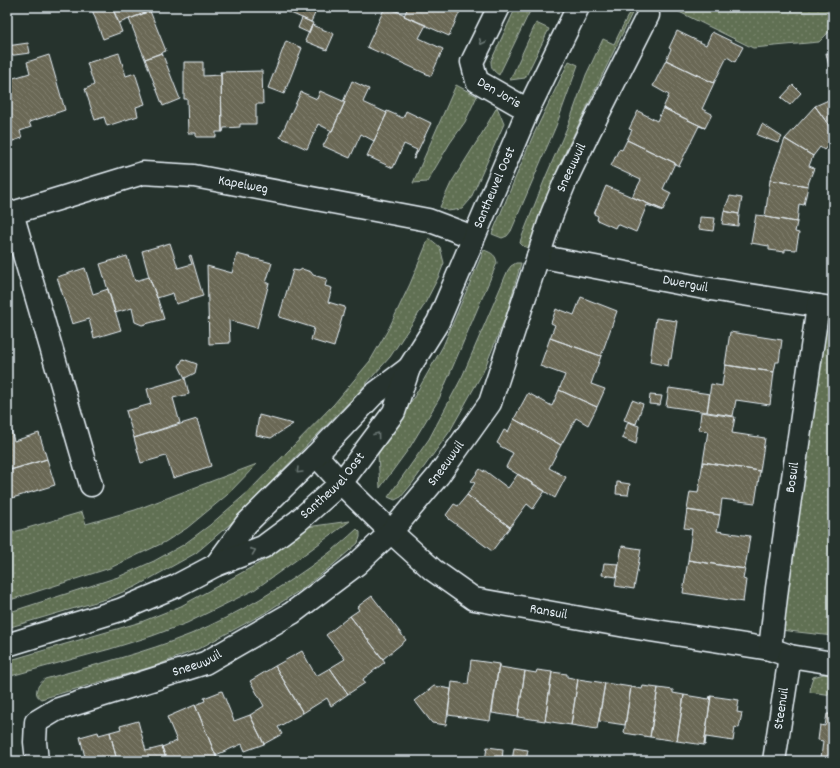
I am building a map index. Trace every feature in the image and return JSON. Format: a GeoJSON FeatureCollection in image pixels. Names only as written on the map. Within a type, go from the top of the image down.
{"type":"FeatureCollection","features":[{"type":"Feature","properties":{"kind":"street","name":"Den Joris"},"geometry":{"type":"LineString","coordinates":[[498,7],[472,62],[477,80],[528,110]]}},
{"type":"Feature","properties":{"kind":"street","name":"Santheuvel Oost"},"geometry":{"type":"LineString","coordinates":[[7,645],[120,610],[176,586],[216,565],[263,547],[298,521],[341,483],[394,412],[409,368],[438,322],[528,110],[578,7]]}},
{"type":"Feature","properties":{"kind":"street","name":"Sneeuwuil"},"geometry":{"type":"LineString","coordinates":[[37,761],[35,742],[36,722],[56,710],[205,663],[292,613],[356,564],[391,532],[438,476],[490,403],[552,214],[589,132],[648,15]]}},
{"type":"Feature","properties":{"kind":"street","name":"Kapelweg"},"geometry":{"type":"LineString","coordinates":[[91,485],[10,213],[143,173],[194,176],[428,220],[474,237]]}},
{"type":"Feature","properties":{"kind":"street","name":"Dwerguil"},"geometry":{"type":"LineString","coordinates":[[538,256],[704,288],[826,307]]}},
{"type":"Feature","properties":{"kind":"street","name":"Bosuil"},"geometry":{"type":"LineString","coordinates":[[770,649],[777,588],[826,307]]}},
{"type":"Feature","properties":{"kind":"street","name":"Santheuvel Oost"},"geometry":{"type":"LineString","coordinates":[[216,565],[246,524],[316,455],[373,395],[409,368]]}},
{"type":"Feature","properties":{"kind":"street","name":"Ransuil"},"geometry":{"type":"LineString","coordinates":[[316,455],[341,483],[391,532],[433,570],[474,599],[632,627],[770,649],[790,656],[833,663]]}},
{"type":"Feature","properties":{"kind":"street","name":"Steenuil"},"geometry":{"type":"LineString","coordinates":[[774,761],[790,656]]}},
{"type":"Feature","properties":{"kind":"green space"},"geometry":{"type":"Polygon","coordinates":[[[516,7],[532,7],[499,75],[491,66],[491,61],[516,7]]]}},
{"type":"Feature","properties":{"kind":"green space"},"geometry":{"type":"Polygon","coordinates":[[[632,7],[635,7],[563,157],[528,248],[523,246],[520,243],[521,239],[569,123],[586,75],[603,39],[614,44],[632,7]]]}},
{"type":"Feature","properties":{"kind":"green space"},"geometry":{"type":"Polygon","coordinates":[[[669,7],[833,7],[833,28],[819,42],[753,48],[669,7]]]}},
{"type":"Feature","properties":{"kind":"green space"},"geometry":{"type":"Polygon","coordinates":[[[536,23],[549,29],[525,78],[510,80],[536,23]]]}},
{"type":"Feature","properties":{"kind":"green space"},"geometry":{"type":"Polygon","coordinates":[[[569,61],[578,65],[556,126],[511,231],[507,236],[502,238],[492,234],[532,138],[569,61]]]}},
{"type":"Feature","properties":{"kind":"green space"},"geometry":{"type":"Polygon","coordinates":[[[456,85],[477,96],[465,122],[450,143],[427,182],[413,183],[456,85]]]}},
{"type":"Feature","properties":{"kind":"green space"},"geometry":{"type":"Polygon","coordinates":[[[497,107],[504,124],[470,200],[462,209],[448,211],[440,207],[451,183],[497,107]]]}},
{"type":"Feature","properties":{"kind":"green space"},"geometry":{"type":"Polygon","coordinates":[[[429,238],[440,247],[444,263],[423,307],[390,357],[357,394],[230,524],[196,553],[135,587],[106,599],[7,628],[7,613],[118,577],[154,561],[183,545],[210,525],[248,492],[334,404],[370,361],[389,328],[410,284],[429,238]]]}},
{"type":"Feature","properties":{"kind":"green space"},"geometry":{"type":"Polygon","coordinates":[[[484,250],[496,258],[497,263],[439,399],[410,447],[380,488],[378,454],[414,397],[443,346],[484,250]]]}},
{"type":"Feature","properties":{"kind":"green space"},"geometry":{"type":"Polygon","coordinates":[[[516,263],[521,263],[506,316],[483,372],[450,431],[411,485],[401,497],[395,500],[388,497],[429,439],[462,377],[508,270],[516,263]]]}},
{"type":"Feature","properties":{"kind":"green space"},"geometry":{"type":"Polygon","coordinates":[[[825,330],[833,331],[833,636],[780,630],[825,330]]]}},
{"type":"Feature","properties":{"kind":"green space"},"geometry":{"type":"Polygon","coordinates":[[[257,464],[227,495],[187,528],[165,542],[110,568],[7,601],[7,534],[82,512],[86,524],[135,510],[257,464]]]}},
{"type":"Feature","properties":{"kind":"green space"},"geometry":{"type":"Polygon","coordinates":[[[350,521],[254,590],[187,623],[110,649],[7,677],[7,661],[141,622],[181,606],[263,561],[307,527],[350,521]]]}},
{"type":"Feature","properties":{"kind":"green space"},"geometry":{"type":"Polygon","coordinates":[[[357,529],[360,532],[358,543],[302,589],[263,614],[198,649],[155,666],[41,699],[38,697],[36,692],[38,686],[45,679],[155,647],[191,634],[226,618],[293,578],[329,553],[357,529]]]}},
{"type":"Feature","properties":{"kind":"green space"},"geometry":{"type":"Polygon","coordinates":[[[824,674],[830,675],[828,686],[833,686],[833,695],[810,692],[813,677],[824,674]]]}},
{"type":"Feature","properties":{"kind":"building"},"geometry":{"type":"Polygon","coordinates":[[[91,7],[112,7],[122,32],[103,39],[91,7]]]}},
{"type":"Feature","properties":{"kind":"building"},"geometry":{"type":"Polygon","coordinates":[[[112,7],[161,7],[119,23],[112,7]]]}},
{"type":"Feature","properties":{"kind":"building"},"geometry":{"type":"Polygon","coordinates":[[[277,7],[318,7],[311,22],[277,7]]]}},
{"type":"Feature","properties":{"kind":"building"},"geometry":{"type":"Polygon","coordinates":[[[385,7],[388,7],[405,15],[404,16],[426,25],[419,38],[443,49],[431,76],[367,47],[385,7]]]}},
{"type":"Feature","properties":{"kind":"building"},"geometry":{"type":"Polygon","coordinates":[[[408,7],[456,7],[461,9],[449,36],[404,16],[408,7]]]}},
{"type":"Feature","properties":{"kind":"building"},"geometry":{"type":"Polygon","coordinates":[[[150,11],[166,51],[145,59],[129,19],[150,11]]]}},
{"type":"Feature","properties":{"kind":"building"},"geometry":{"type":"Polygon","coordinates":[[[302,18],[313,23],[309,33],[298,28],[302,18]]]}},
{"type":"Feature","properties":{"kind":"building"},"geometry":{"type":"Polygon","coordinates":[[[312,25],[334,34],[327,50],[305,41],[312,25]]]}},
{"type":"Feature","properties":{"kind":"building"},"geometry":{"type":"Polygon","coordinates":[[[677,31],[706,45],[712,32],[743,47],[735,62],[727,57],[714,83],[666,60],[671,49],[669,48],[677,31]]]}},
{"type":"Feature","properties":{"kind":"building"},"geometry":{"type":"Polygon","coordinates":[[[286,41],[302,48],[284,94],[268,88],[286,41]]]}},
{"type":"Feature","properties":{"kind":"building"},"geometry":{"type":"Polygon","coordinates":[[[28,43],[30,53],[7,56],[7,46],[28,43]]]}},
{"type":"Feature","properties":{"kind":"building"},"geometry":{"type":"Polygon","coordinates":[[[119,53],[126,76],[135,73],[145,104],[136,107],[138,116],[107,126],[104,117],[95,120],[85,89],[94,85],[87,63],[119,53]]]}},
{"type":"Feature","properties":{"kind":"building"},"geometry":{"type":"Polygon","coordinates":[[[162,53],[180,99],[163,106],[145,59],[162,53]]]}},
{"type":"Feature","properties":{"kind":"building"},"geometry":{"type":"Polygon","coordinates":[[[826,53],[833,54],[833,70],[830,71],[826,53]]]}},
{"type":"Feature","properties":{"kind":"building"},"geometry":{"type":"Polygon","coordinates":[[[49,55],[65,110],[29,122],[31,127],[20,131],[22,138],[7,143],[7,80],[30,73],[27,62],[49,55]]]}},
{"type":"Feature","properties":{"kind":"building"},"geometry":{"type":"Polygon","coordinates":[[[666,60],[714,83],[702,109],[712,114],[705,128],[663,108],[669,95],[653,86],[666,60]]]}},
{"type":"Feature","properties":{"kind":"building"},"geometry":{"type":"Polygon","coordinates":[[[184,62],[203,62],[203,76],[221,75],[221,72],[222,132],[216,132],[216,137],[196,137],[196,133],[188,133],[187,99],[184,99],[184,62]]]}},
{"type":"Feature","properties":{"kind":"building"},"geometry":{"type":"Polygon","coordinates":[[[262,71],[263,104],[256,104],[256,124],[240,124],[240,127],[224,128],[222,132],[221,72],[262,71]]]}},
{"type":"Feature","properties":{"kind":"building"},"geometry":{"type":"Polygon","coordinates":[[[352,81],[369,89],[363,102],[387,113],[374,141],[361,134],[350,158],[323,146],[332,131],[345,102],[343,102],[352,81]]]}},
{"type":"Feature","properties":{"kind":"building"},"geometry":{"type":"Polygon","coordinates":[[[793,85],[801,93],[790,105],[781,98],[793,85]]]}},
{"type":"Feature","properties":{"kind":"building"},"geometry":{"type":"Polygon","coordinates":[[[320,91],[345,102],[332,131],[318,124],[307,149],[280,137],[301,92],[317,99],[320,91]]]}},
{"type":"Feature","properties":{"kind":"building"},"geometry":{"type":"Polygon","coordinates":[[[833,98],[833,131],[815,106],[833,98]]]}},
{"type":"Feature","properties":{"kind":"building"},"geometry":{"type":"Polygon","coordinates":[[[815,106],[833,131],[833,140],[824,150],[820,147],[813,156],[785,139],[815,106]]]}},
{"type":"Feature","properties":{"kind":"building"},"geometry":{"type":"Polygon","coordinates":[[[663,108],[705,128],[699,126],[679,166],[627,140],[632,130],[629,129],[638,111],[657,121],[663,108]]]}},
{"type":"Feature","properties":{"kind":"building"},"geometry":{"type":"Polygon","coordinates":[[[387,111],[403,118],[406,111],[431,123],[414,159],[417,150],[404,144],[393,168],[367,156],[387,111]]]}},
{"type":"Feature","properties":{"kind":"building"},"geometry":{"type":"Polygon","coordinates":[[[762,124],[782,137],[778,143],[757,135],[762,124]]]}},
{"type":"Feature","properties":{"kind":"building"},"geometry":{"type":"Polygon","coordinates":[[[785,139],[813,156],[809,166],[814,168],[808,186],[770,180],[785,139]]]}},
{"type":"Feature","properties":{"kind":"building"},"geometry":{"type":"Polygon","coordinates":[[[627,140],[675,163],[663,189],[671,193],[663,210],[632,197],[641,180],[611,166],[619,149],[622,150],[627,140]]]}},
{"type":"Feature","properties":{"kind":"building"},"geometry":{"type":"Polygon","coordinates":[[[770,180],[808,186],[804,205],[799,204],[797,222],[765,217],[770,180]]]}},
{"type":"Feature","properties":{"kind":"building"},"geometry":{"type":"Polygon","coordinates":[[[606,186],[663,211],[647,205],[636,232],[617,224],[615,228],[597,220],[598,216],[594,214],[606,186]]]}},
{"type":"Feature","properties":{"kind":"building"},"geometry":{"type":"Polygon","coordinates":[[[730,196],[742,198],[739,214],[724,211],[730,196]]]}},
{"type":"Feature","properties":{"kind":"building"},"geometry":{"type":"Polygon","coordinates":[[[724,211],[739,214],[738,226],[722,224],[724,211]]]}},
{"type":"Feature","properties":{"kind":"building"},"geometry":{"type":"Polygon","coordinates":[[[756,215],[797,222],[795,232],[799,233],[796,250],[785,249],[785,252],[769,250],[769,246],[751,243],[756,215]]]}},
{"type":"Feature","properties":{"kind":"building"},"geometry":{"type":"Polygon","coordinates":[[[700,217],[715,218],[713,231],[699,229],[700,217]]]}},
{"type":"Feature","properties":{"kind":"building"},"geometry":{"type":"Polygon","coordinates":[[[170,243],[178,268],[192,264],[189,256],[191,255],[203,296],[176,304],[173,293],[157,298],[149,277],[142,251],[170,243]]]}},
{"type":"Feature","properties":{"kind":"building"},"geometry":{"type":"Polygon","coordinates":[[[237,254],[272,263],[266,283],[269,283],[257,328],[229,320],[230,343],[209,344],[207,266],[232,273],[237,254]]]}},
{"type":"Feature","properties":{"kind":"building"},"geometry":{"type":"Polygon","coordinates":[[[127,256],[135,281],[149,277],[164,319],[142,325],[135,322],[132,308],[115,313],[100,264],[127,256]]]}},
{"type":"Feature","properties":{"kind":"building"},"geometry":{"type":"Polygon","coordinates":[[[85,268],[93,294],[108,289],[121,330],[94,338],[89,319],[72,324],[57,277],[85,268]]]}},
{"type":"Feature","properties":{"kind":"building"},"geometry":{"type":"Polygon","coordinates":[[[302,269],[311,272],[313,275],[327,279],[325,286],[332,288],[328,302],[345,307],[334,347],[311,340],[314,328],[279,317],[293,270],[299,271],[302,269]]]}},
{"type":"Feature","properties":{"kind":"building"},"geometry":{"type":"Polygon","coordinates":[[[581,297],[617,311],[601,356],[550,338],[555,325],[551,323],[556,309],[574,315],[581,297]]]}},
{"type":"Feature","properties":{"kind":"building"},"geometry":{"type":"Polygon","coordinates":[[[656,318],[677,321],[671,359],[669,359],[668,366],[650,362],[656,318]]]}},
{"type":"Feature","properties":{"kind":"building"},"geometry":{"type":"Polygon","coordinates":[[[730,332],[782,340],[779,362],[776,362],[774,372],[725,365],[730,332]]]}},
{"type":"Feature","properties":{"kind":"building"},"geometry":{"type":"Polygon","coordinates":[[[550,338],[601,356],[591,384],[605,389],[597,407],[559,390],[565,375],[540,366],[550,338]]]}},
{"type":"Feature","properties":{"kind":"building"},"geometry":{"type":"Polygon","coordinates":[[[183,359],[197,364],[195,373],[185,378],[179,366],[183,359]]]}},
{"type":"Feature","properties":{"kind":"building"},"geometry":{"type":"Polygon","coordinates":[[[725,365],[774,372],[770,405],[736,400],[733,416],[707,412],[711,384],[722,386],[725,365]]]}},
{"type":"Feature","properties":{"kind":"building"},"geometry":{"type":"Polygon","coordinates":[[[185,378],[189,394],[173,398],[180,423],[134,438],[126,411],[151,404],[147,389],[185,378]]]}},
{"type":"Feature","properties":{"kind":"building"},"geometry":{"type":"Polygon","coordinates":[[[669,388],[710,394],[707,412],[666,406],[669,388]]]}},
{"type":"Feature","properties":{"kind":"building"},"geometry":{"type":"Polygon","coordinates":[[[559,390],[597,407],[588,425],[576,418],[561,445],[514,419],[528,393],[552,406],[559,390]]]}},
{"type":"Feature","properties":{"kind":"building"},"geometry":{"type":"Polygon","coordinates":[[[650,395],[662,396],[660,405],[649,404],[650,395]]]}},
{"type":"Feature","properties":{"kind":"building"},"geometry":{"type":"Polygon","coordinates":[[[632,400],[643,404],[636,424],[624,420],[632,400]]]}},
{"type":"Feature","properties":{"kind":"building"},"geometry":{"type":"Polygon","coordinates":[[[701,412],[735,417],[732,433],[765,438],[760,471],[703,462],[708,431],[699,430],[701,412]]]}},
{"type":"Feature","properties":{"kind":"building"},"geometry":{"type":"Polygon","coordinates":[[[259,415],[293,424],[271,438],[256,435],[259,415]]]}},
{"type":"Feature","properties":{"kind":"building"},"geometry":{"type":"Polygon","coordinates":[[[197,419],[211,466],[173,478],[166,456],[141,463],[134,438],[197,419]]]}},
{"type":"Feature","properties":{"kind":"building"},"geometry":{"type":"Polygon","coordinates":[[[514,419],[561,445],[549,468],[566,477],[555,498],[506,467],[513,453],[497,443],[504,430],[508,432],[514,419]]]}},
{"type":"Feature","properties":{"kind":"building"},"geometry":{"type":"Polygon","coordinates":[[[628,422],[639,426],[636,444],[622,438],[628,422]]]}},
{"type":"Feature","properties":{"kind":"building"},"geometry":{"type":"Polygon","coordinates":[[[10,426],[14,441],[39,433],[47,459],[7,471],[7,427],[10,426]]]}},
{"type":"Feature","properties":{"kind":"building"},"geometry":{"type":"Polygon","coordinates":[[[47,459],[55,485],[9,499],[7,492],[7,471],[47,459]]]}},
{"type":"Feature","properties":{"kind":"building"},"geometry":{"type":"Polygon","coordinates":[[[703,462],[760,471],[755,503],[722,499],[720,515],[687,510],[690,492],[698,493],[703,462]]]}},
{"type":"Feature","properties":{"kind":"building"},"geometry":{"type":"Polygon","coordinates":[[[480,469],[484,472],[484,470],[508,488],[518,474],[545,491],[533,509],[527,504],[510,527],[467,495],[475,483],[471,481],[480,469]]]}},
{"type":"Feature","properties":{"kind":"building"},"geometry":{"type":"Polygon","coordinates":[[[617,482],[630,484],[628,495],[616,494],[617,482]]]}},
{"type":"Feature","properties":{"kind":"building"},"geometry":{"type":"Polygon","coordinates":[[[467,495],[510,527],[492,551],[449,519],[446,515],[454,504],[458,506],[467,495]]]}},
{"type":"Feature","properties":{"kind":"building"},"geometry":{"type":"Polygon","coordinates":[[[687,510],[720,515],[717,531],[750,536],[745,569],[688,560],[692,529],[684,528],[687,510]]]}},
{"type":"Feature","properties":{"kind":"building"},"geometry":{"type":"Polygon","coordinates":[[[622,546],[641,549],[634,589],[615,586],[622,546]]]}},
{"type":"Feature","properties":{"kind":"building"},"geometry":{"type":"Polygon","coordinates":[[[688,560],[745,569],[743,579],[746,580],[743,602],[683,593],[688,560]]]}},
{"type":"Feature","properties":{"kind":"building"},"geometry":{"type":"Polygon","coordinates":[[[604,563],[619,564],[617,577],[602,575],[604,563]]]}},
{"type":"Feature","properties":{"kind":"building"},"geometry":{"type":"Polygon","coordinates":[[[372,596],[406,640],[383,659],[350,616],[359,610],[357,607],[372,596]]]}},
{"type":"Feature","properties":{"kind":"building"},"geometry":{"type":"Polygon","coordinates":[[[350,616],[385,662],[363,679],[365,683],[348,694],[330,668],[345,659],[326,635],[350,616]]]}},
{"type":"Feature","properties":{"kind":"building"},"geometry":{"type":"Polygon","coordinates":[[[302,651],[316,676],[330,668],[348,694],[331,706],[327,698],[303,713],[275,666],[302,651]]]}},
{"type":"Feature","properties":{"kind":"building"},"geometry":{"type":"Polygon","coordinates":[[[471,660],[499,664],[490,721],[448,715],[452,682],[468,684],[471,660]]]}},
{"type":"Feature","properties":{"kind":"building"},"geometry":{"type":"Polygon","coordinates":[[[499,664],[500,667],[525,671],[518,717],[492,713],[499,664]]]}},
{"type":"Feature","properties":{"kind":"building"},"geometry":{"type":"Polygon","coordinates":[[[275,666],[303,713],[278,727],[282,734],[264,744],[250,715],[264,706],[250,681],[275,666]]]}},
{"type":"Feature","properties":{"kind":"building"},"geometry":{"type":"Polygon","coordinates":[[[537,670],[552,672],[545,721],[518,717],[525,671],[536,673],[537,670]]]}},
{"type":"Feature","properties":{"kind":"building"},"geometry":{"type":"Polygon","coordinates":[[[552,672],[567,674],[567,677],[578,679],[571,725],[545,721],[552,672]]]}},
{"type":"Feature","properties":{"kind":"building"},"geometry":{"type":"Polygon","coordinates":[[[578,679],[605,683],[597,729],[571,725],[578,679]]]}},
{"type":"Feature","properties":{"kind":"building"},"geometry":{"type":"Polygon","coordinates":[[[605,683],[631,687],[625,725],[599,721],[605,683]]]}},
{"type":"Feature","properties":{"kind":"building"},"geometry":{"type":"Polygon","coordinates":[[[434,686],[451,689],[446,725],[432,723],[415,701],[434,686]]]}},
{"type":"Feature","properties":{"kind":"building"},"geometry":{"type":"Polygon","coordinates":[[[643,686],[658,688],[650,737],[624,733],[631,687],[642,689],[643,686]]]}},
{"type":"Feature","properties":{"kind":"building"},"geometry":{"type":"Polygon","coordinates":[[[658,688],[673,690],[673,693],[684,695],[677,741],[650,737],[658,688]]]}},
{"type":"Feature","properties":{"kind":"building"},"geometry":{"type":"Polygon","coordinates":[[[222,691],[234,721],[250,715],[264,744],[245,751],[242,744],[216,755],[218,761],[195,705],[205,701],[204,698],[222,691]]]}},
{"type":"Feature","properties":{"kind":"building"},"geometry":{"type":"Polygon","coordinates":[[[684,695],[709,699],[711,696],[704,745],[677,741],[684,695]]]}},
{"type":"Feature","properties":{"kind":"building"},"geometry":{"type":"Polygon","coordinates":[[[711,696],[739,700],[737,712],[742,713],[739,728],[735,727],[733,741],[706,737],[704,745],[711,696]]]}},
{"type":"Feature","properties":{"kind":"building"},"geometry":{"type":"Polygon","coordinates":[[[195,705],[218,761],[167,761],[162,747],[177,741],[167,717],[195,705]]]}},
{"type":"Feature","properties":{"kind":"building"},"geometry":{"type":"Polygon","coordinates":[[[827,714],[833,714],[833,760],[821,758],[823,741],[818,740],[820,725],[825,726],[827,714]]]}},
{"type":"Feature","properties":{"kind":"building"},"geometry":{"type":"Polygon","coordinates":[[[138,721],[146,751],[162,747],[167,761],[117,761],[110,732],[121,729],[120,726],[138,721]]]}},
{"type":"Feature","properties":{"kind":"building"},"geometry":{"type":"Polygon","coordinates":[[[98,732],[99,735],[110,732],[117,761],[86,761],[80,737],[98,732]]]}},
{"type":"Feature","properties":{"kind":"building"},"geometry":{"type":"Polygon","coordinates":[[[487,747],[503,749],[502,761],[485,761],[487,747]]]}},
{"type":"Feature","properties":{"kind":"building"},"geometry":{"type":"Polygon","coordinates":[[[514,748],[528,750],[526,761],[512,761],[514,748]]]}}]}
